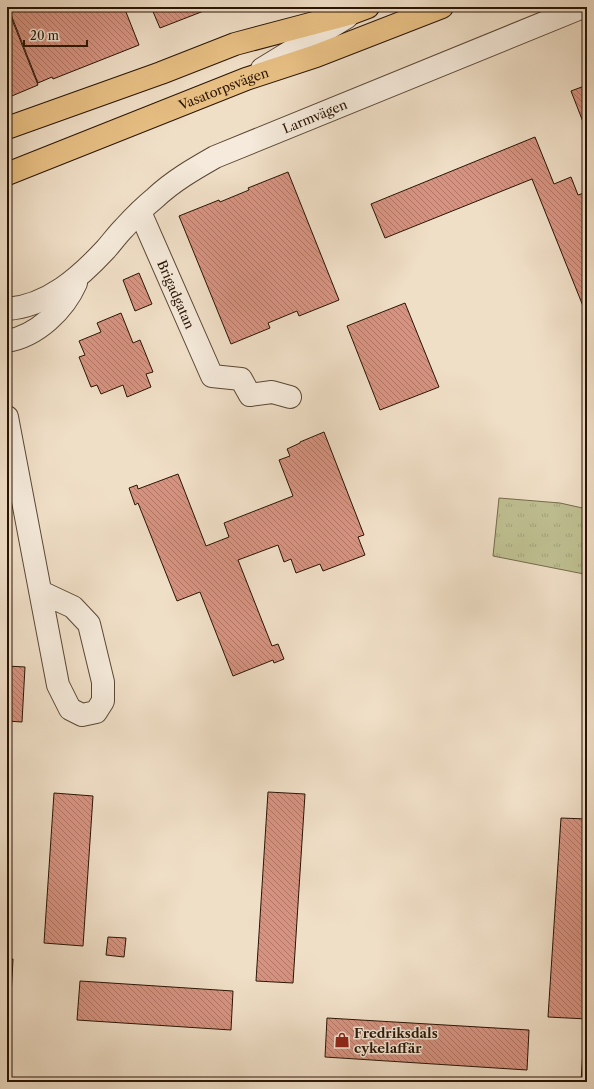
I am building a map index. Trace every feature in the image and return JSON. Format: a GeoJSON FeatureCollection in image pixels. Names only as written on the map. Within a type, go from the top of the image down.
{"type":"FeatureCollection","features":[{"type":"Feature","properties":{"kind":"main road","name":"Vasatorpsvägen"},"geometry":{"type":"LineString","coordinates":[[7,174],[246,80],[316,56],[442,7]]}},
{"type":"Feature","properties":{"kind":"main road"},"geometry":{"type":"LineString","coordinates":[[7,128],[161,73],[235,44],[360,10]]}},
{"type":"Feature","properties":{"kind":"street","name":"Larmvägen"},"geometry":{"type":"LineString","coordinates":[[7,309],[29,305],[47,297],[79,276],[140,212],[174,182],[215,157],[583,7]]}},
{"type":"Feature","properties":{"kind":"street"},"geometry":{"type":"LineString","coordinates":[[246,80],[360,10]]}},
{"type":"Feature","properties":{"kind":"street","name":"Brigadgatan"},"geometry":{"type":"LineString","coordinates":[[140,212],[212,376],[241,380],[250,395],[272,392],[290,396]]}},
{"type":"Feature","properties":{"kind":"street","name":"Larmvägen"},"geometry":{"type":"LineString","coordinates":[[7,341],[21,338],[37,329],[50,318],[71,293],[79,276]]}},
{"type":"Feature","properties":{"kind":"street"},"geometry":{"type":"LineString","coordinates":[[7,417],[40,592],[58,685],[70,709],[82,715],[96,712],[103,701],[103,682],[89,624],[73,607],[40,592]]}},
{"type":"Feature","properties":{"kind":"green space"},"geometry":{"type":"Polygon","coordinates":[[[499,498],[560,503],[587,509],[587,579],[584,574],[493,556],[499,498]]]}},
{"type":"Feature","properties":{"kind":"building"},"geometry":{"type":"Polygon","coordinates":[[[7,7],[38,85],[7,98],[7,7]]]}},
{"type":"Feature","properties":{"kind":"building"},"geometry":{"type":"Polygon","coordinates":[[[8,7],[124,7],[139,45],[53,79],[52,77],[38,83],[8,7]]]}},
{"type":"Feature","properties":{"kind":"building"},"geometry":{"type":"Polygon","coordinates":[[[151,7],[214,7],[160,28],[151,7]]]}},
{"type":"Feature","properties":{"kind":"building"},"geometry":{"type":"Polygon","coordinates":[[[587,85],[587,126],[585,127],[571,91],[587,85]]]}},
{"type":"Feature","properties":{"kind":"building"},"geometry":{"type":"Polygon","coordinates":[[[535,137],[554,184],[571,177],[578,195],[587,192],[587,316],[532,179],[385,238],[371,204],[535,137]]]}},
{"type":"Feature","properties":{"kind":"building"},"geometry":{"type":"Polygon","coordinates":[[[288,172],[339,300],[299,316],[297,311],[268,323],[270,328],[231,344],[179,216],[219,200],[220,202],[249,190],[248,188],[288,172]]]}},
{"type":"Feature","properties":{"kind":"building"},"geometry":{"type":"Polygon","coordinates":[[[139,273],[152,304],[135,311],[123,280],[139,273]]]}},
{"type":"Feature","properties":{"kind":"building"},"geometry":{"type":"Polygon","coordinates":[[[405,303],[439,387],[380,410],[347,326],[405,303]]]}},
{"type":"Feature","properties":{"kind":"building"},"geometry":{"type":"Polygon","coordinates":[[[121,313],[133,343],[140,340],[153,372],[146,374],[151,387],[127,397],[123,385],[101,394],[97,385],[91,387],[79,357],[85,355],[79,341],[101,332],[97,323],[121,313]]]}},
{"type":"Feature","properties":{"kind":"building"},"geometry":{"type":"Polygon","coordinates":[[[324,432],[364,535],[358,537],[365,555],[323,571],[320,564],[296,573],[291,559],[284,562],[278,545],[238,560],[272,646],[278,644],[284,659],[274,663],[273,660],[233,676],[200,592],[177,601],[138,503],[135,505],[129,488],[137,485],[138,489],[178,474],[206,546],[229,537],[224,523],[293,496],[279,460],[290,456],[287,449],[324,432]]]}},
{"type":"Feature","properties":{"kind":"building"},"geometry":{"type":"Polygon","coordinates":[[[7,666],[25,667],[22,722],[7,721],[7,666]]]}},
{"type":"Feature","properties":{"kind":"building"},"geometry":{"type":"Polygon","coordinates":[[[268,792],[305,794],[293,983],[256,981],[268,792]]]}},
{"type":"Feature","properties":{"kind":"building"},"geometry":{"type":"Polygon","coordinates":[[[54,793],[93,796],[83,946],[44,943],[54,793]]]}},
{"type":"Feature","properties":{"kind":"building"},"geometry":{"type":"Polygon","coordinates":[[[561,818],[587,819],[587,1019],[548,1017],[561,818]]]}},
{"type":"Feature","properties":{"kind":"building"},"geometry":{"type":"Polygon","coordinates":[[[108,937],[126,938],[124,957],[106,955],[108,937]]]}},
{"type":"Feature","properties":{"kind":"building"},"geometry":{"type":"Polygon","coordinates":[[[7,959],[13,959],[11,997],[7,997],[7,959]]]}},
{"type":"Feature","properties":{"kind":"building"},"geometry":{"type":"Polygon","coordinates":[[[80,981],[233,991],[231,1030],[77,1020],[80,981]]]}},
{"type":"Feature","properties":{"kind":"building"},"geometry":{"type":"Polygon","coordinates":[[[327,1018],[529,1030],[527,1070],[325,1057],[327,1018]]]}},
{"type":"Feature","properties":{"kind":"building"},"geometry":{"type":"Polygon","coordinates":[[[583,1050],[587,1050],[587,1082],[581,1082],[583,1050]]]}},
{"type":"Feature","properties":{"kind":"place","name":"Fredriksdals cykelaffär"},"geometry":{"type":"Point","coordinates":[342,1040]}}]}
